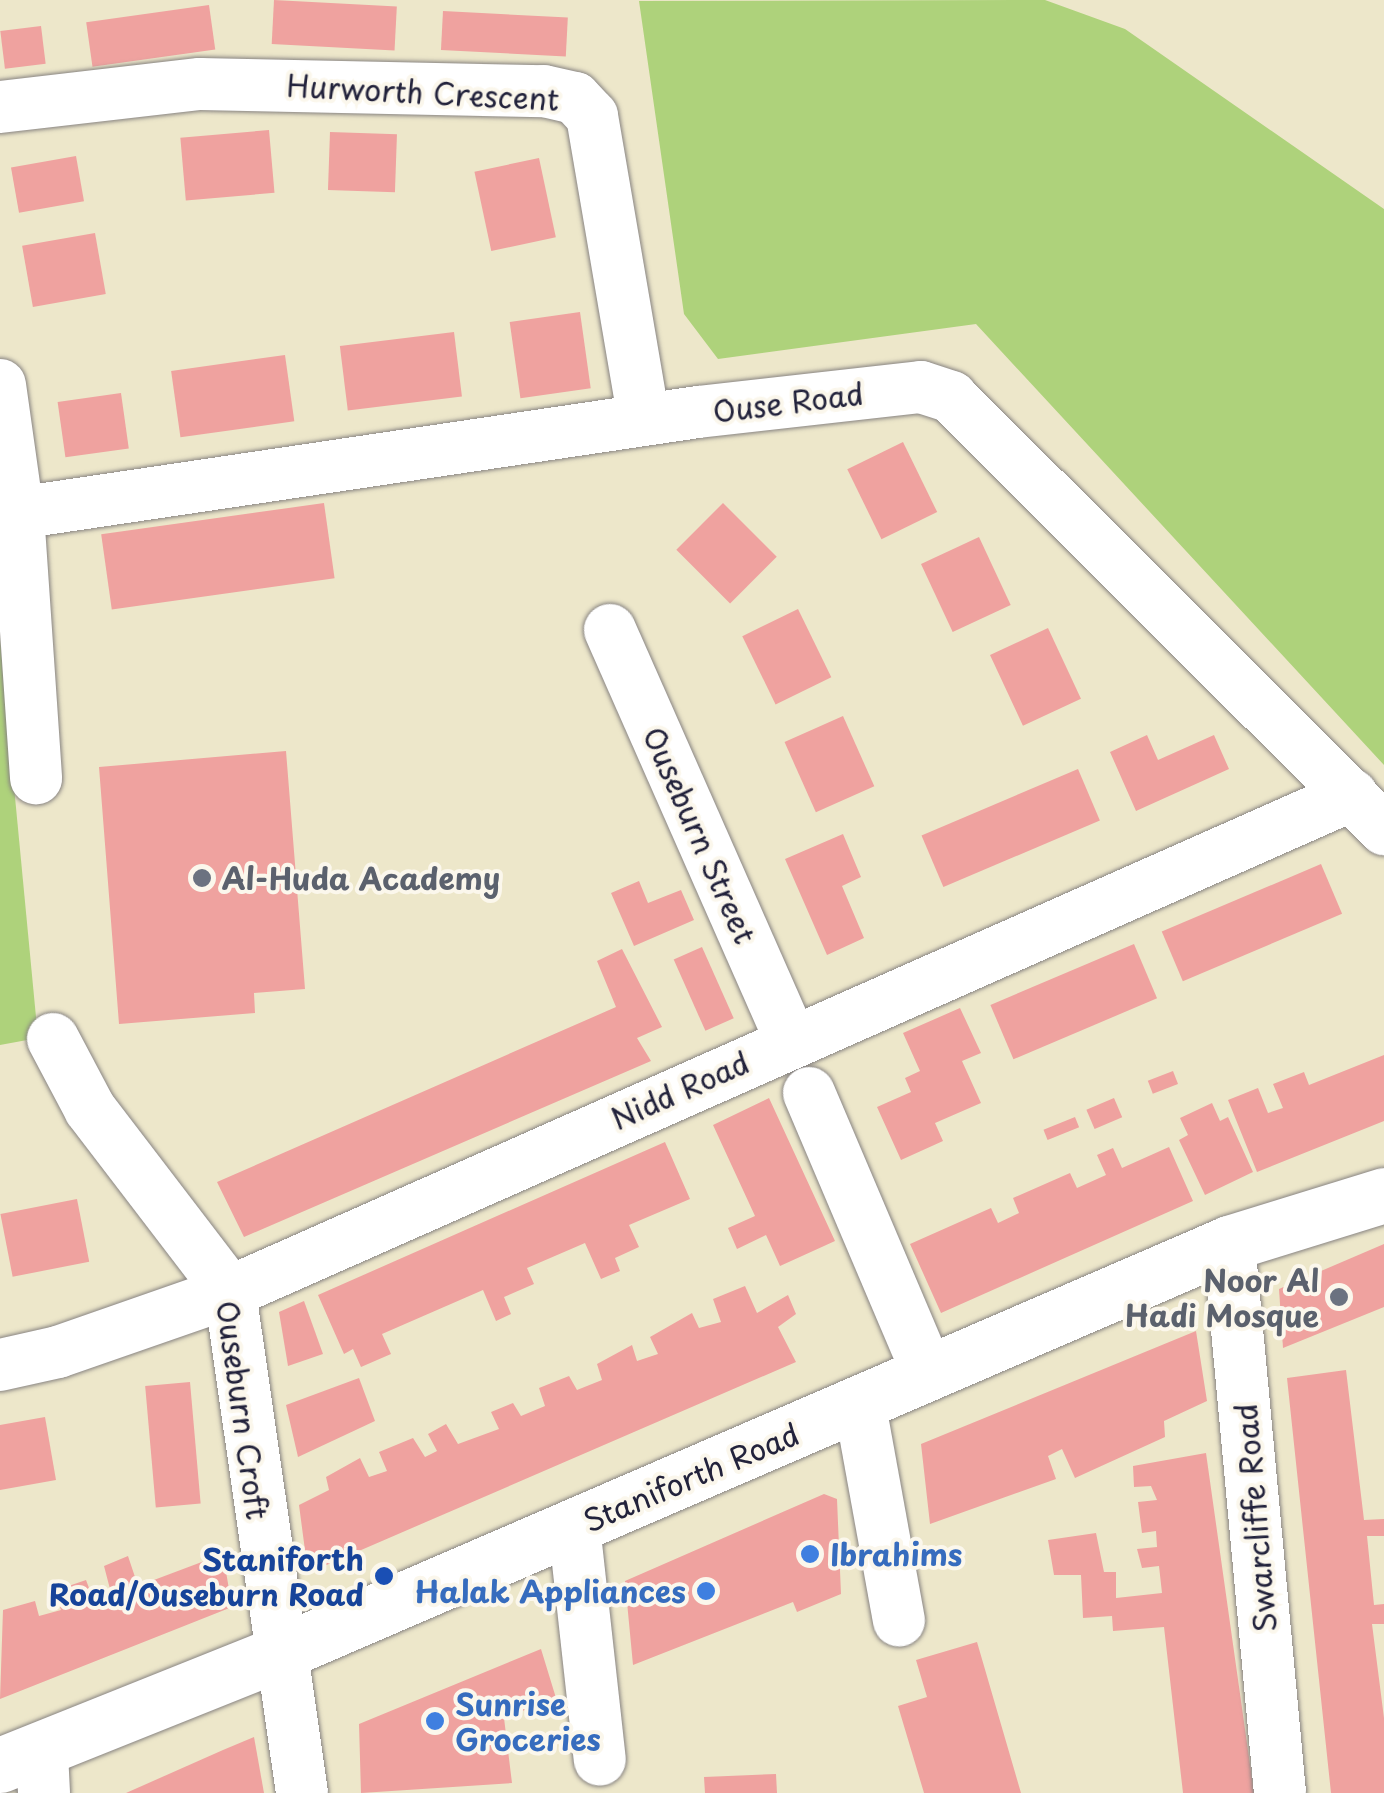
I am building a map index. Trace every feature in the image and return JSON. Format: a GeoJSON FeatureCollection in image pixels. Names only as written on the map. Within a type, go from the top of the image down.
{"type":"FeatureCollection","features":[{"type":"Feature","properties":{"kind":"main road","name":"Staniforth Road"},"geometry":{"type":"LineString","coordinates":[[28,1770],[277,1654],[1230,1244],[1384,1195]]}},
{"type":"Feature","properties":{"kind":"street","name":"Hurworth Crescent"},"geometry":{"type":"LineString","coordinates":[[0,107],[200,84],[544,90],[574,98],[592,116],[644,420]]}},
{"type":"Feature","properties":{"kind":"street"},"geometry":{"type":"LineString","coordinates":[[0,385],[18,513],[36,778]]}},
{"type":"Feature","properties":{"kind":"street","name":"Ouse Road"},"geometry":{"type":"LineString","coordinates":[[18,513],[644,420],[921,386],[951,397],[1368,812]]}},
{"type":"Feature","properties":{"kind":"street","name":"Ouseburn Street"},"geometry":{"type":"LineString","coordinates":[[610,630],[791,1040]]}},
{"type":"Feature","properties":{"kind":"street","name":"Nidd Road"},"geometry":{"type":"LineString","coordinates":[[0,1365],[58,1352],[230,1292],[791,1040],[1368,812]]}},
{"type":"Feature","properties":{"kind":"street","name":"Ouseburn Croft"},"geometry":{"type":"LineString","coordinates":[[53,1039],[90,1109],[230,1292],[277,1654],[302,1793]]}},
{"type":"Feature","properties":{"kind":"street"},"geometry":{"type":"LineString","coordinates":[[809,1093],[928,1374]]}},
{"type":"Feature","properties":{"kind":"street","name":"Swarcliffe Road"},"geometry":{"type":"LineString","coordinates":[[1230,1244],[1280,1793]]}},
{"type":"Feature","properties":{"kind":"street"},"geometry":{"type":"LineString","coordinates":[[860,1406],[900,1620]]}},
{"type":"Feature","properties":{"kind":"street"},"geometry":{"type":"LineString","coordinates":[[574,1526],[600,1760]]}},
{"type":"Feature","properties":{"kind":"green space"},"geometry":{"type":"Polygon","coordinates":[[[1045,0],[1125,29],[1384,209],[1384,765],[976,324],[718,359],[684,314],[639,1],[1045,0]]]}},
{"type":"Feature","properties":{"kind":"green space"},"geometry":{"type":"Polygon","coordinates":[[[0,640],[38,1038],[0,1045],[0,640]]]}},
{"type":"Feature","properties":{"kind":"building"},"geometry":{"type":"Polygon","coordinates":[[[274,0],[397,6],[395,50],[272,44],[274,0]]]}},
{"type":"Feature","properties":{"kind":"building"},"geometry":{"type":"Polygon","coordinates":[[[209,5],[215,50],[92,67],[86,22],[209,5]]]}},
{"type":"Feature","properties":{"kind":"building"},"geometry":{"type":"Polygon","coordinates":[[[443,11],[568,18],[566,56],[441,50],[443,11]]]}},
{"type":"Feature","properties":{"kind":"building"},"geometry":{"type":"Polygon","coordinates":[[[41,26],[46,64],[5,69],[0,31],[41,26]]]}},
{"type":"Feature","properties":{"kind":"building"},"geometry":{"type":"Polygon","coordinates":[[[269,130],[274,193],[186,201],[180,138],[269,130]]]}},
{"type":"Feature","properties":{"kind":"building"},"geometry":{"type":"Polygon","coordinates":[[[330,132],[397,134],[395,192],[328,190],[330,132]]]}},
{"type":"Feature","properties":{"kind":"building"},"geometry":{"type":"Polygon","coordinates":[[[76,156],[84,201],[19,213],[11,167],[76,156]]]}},
{"type":"Feature","properties":{"kind":"building"},"geometry":{"type":"Polygon","coordinates":[[[539,158],[556,237],[491,251],[474,172],[539,158]]]}},
{"type":"Feature","properties":{"kind":"building"},"geometry":{"type":"Polygon","coordinates":[[[95,233],[106,294],[33,307],[22,246],[95,233]]]}},
{"type":"Feature","properties":{"kind":"building"},"geometry":{"type":"Polygon","coordinates":[[[580,312],[591,388],[520,398],[510,322],[580,312]]]}},
{"type":"Feature","properties":{"kind":"building"},"geometry":{"type":"Polygon","coordinates":[[[454,332],[462,397],[348,411],[340,346],[454,332]]]}},
{"type":"Feature","properties":{"kind":"building"},"geometry":{"type":"Polygon","coordinates":[[[285,355],[294,421],[180,437],[171,371],[285,355]]]}},
{"type":"Feature","properties":{"kind":"building"},"geometry":{"type":"Polygon","coordinates":[[[121,393],[129,448],[65,457],[58,402],[121,393]]]}},
{"type":"Feature","properties":{"kind":"building"},"geometry":{"type":"Polygon","coordinates":[[[903,442],[937,512],[881,539],[847,469],[903,442]]]}},
{"type":"Feature","properties":{"kind":"building"},"geometry":{"type":"Polygon","coordinates":[[[324,503],[335,578],[112,610],[101,534],[324,503]]]}},
{"type":"Feature","properties":{"kind":"building"},"geometry":{"type":"Polygon","coordinates":[[[723,503],[777,557],[730,603],[676,550],[723,503]]]}},
{"type":"Feature","properties":{"kind":"building"},"geometry":{"type":"Polygon","coordinates":[[[979,537],[1011,605],[953,632],[921,564],[979,537]]]}},
{"type":"Feature","properties":{"kind":"building"},"geometry":{"type":"Polygon","coordinates":[[[798,609],[831,677],[776,704],[742,636],[798,609]]]}},
{"type":"Feature","properties":{"kind":"building"},"geometry":{"type":"Polygon","coordinates":[[[1048,628],[1081,699],[1023,726],[990,655],[1048,628]]]}},
{"type":"Feature","properties":{"kind":"building"},"geometry":{"type":"Polygon","coordinates":[[[843,716],[874,786],[816,812],[785,742],[843,716]]]}},
{"type":"Feature","properties":{"kind":"building"},"geometry":{"type":"Polygon","coordinates":[[[1147,735],[1158,760],[1214,735],[1229,769],[1136,811],[1110,752],[1147,735]]]}},
{"type":"Feature","properties":{"kind":"building","name":"Al-Huda Academy"},"geometry":{"type":"Polygon","coordinates":[[[286,751],[305,989],[254,993],[255,1013],[119,1024],[99,767],[286,751]]]}},
{"type":"Feature","properties":{"kind":"building"},"geometry":{"type":"Polygon","coordinates":[[[1078,769],[1100,821],[943,887],[922,835],[1078,769]]]}},
{"type":"Feature","properties":{"kind":"building"},"geometry":{"type":"Polygon","coordinates":[[[843,834],[861,877],[842,886],[864,938],[827,955],[785,859],[843,834]]]}},
{"type":"Feature","properties":{"kind":"building"},"geometry":{"type":"Polygon","coordinates":[[[1321,864],[1342,914],[1183,981],[1162,932],[1321,864]]]}},
{"type":"Feature","properties":{"kind":"building"},"geometry":{"type":"Polygon","coordinates":[[[639,881],[648,903],[681,890],[694,920],[634,946],[611,893],[639,881]]]}},
{"type":"Feature","properties":{"kind":"building"},"geometry":{"type":"Polygon","coordinates":[[[1134,944],[1157,998],[1013,1059],[990,1005],[1134,944]]]}},
{"type":"Feature","properties":{"kind":"building"},"geometry":{"type":"Polygon","coordinates":[[[702,947],[734,1018],[705,1031],[674,960],[702,947]]]}},
{"type":"Feature","properties":{"kind":"building"},"geometry":{"type":"Polygon","coordinates":[[[622,949],[662,1027],[637,1038],[651,1061],[244,1237],[217,1182],[616,1007],[597,961],[622,949]]]}},
{"type":"Feature","properties":{"kind":"building"},"geometry":{"type":"Polygon","coordinates":[[[960,1008],[981,1053],[962,1061],[981,1103],[935,1123],[943,1141],[901,1160],[877,1107],[911,1092],[905,1078],[920,1071],[903,1033],[960,1008]]]}},
{"type":"Feature","properties":{"kind":"building"},"geometry":{"type":"Polygon","coordinates":[[[1384,1055],[1384,1121],[1257,1172],[1228,1100],[1258,1088],[1268,1113],[1283,1108],[1273,1084],[1304,1072],[1309,1085],[1384,1055]]]}},
{"type":"Feature","properties":{"kind":"building"},"geometry":{"type":"Polygon","coordinates":[[[1173,1071],[1178,1084],[1153,1094],[1148,1081],[1173,1071]]]}},
{"type":"Feature","properties":{"kind":"building"},"geometry":{"type":"Polygon","coordinates":[[[769,1098],[835,1241],[780,1266],[766,1235],[737,1249],[728,1228],[755,1216],[713,1125],[769,1098]]]}},
{"type":"Feature","properties":{"kind":"building"},"geometry":{"type":"Polygon","coordinates":[[[1114,1098],[1122,1117],[1095,1129],[1086,1110],[1114,1098]]]}},
{"type":"Feature","properties":{"kind":"building"},"geometry":{"type":"Polygon","coordinates":[[[1212,1103],[1220,1121],[1228,1117],[1253,1172],[1205,1195],[1179,1140],[1188,1135],[1180,1118],[1212,1103]]]}},
{"type":"Feature","properties":{"kind":"building"},"geometry":{"type":"Polygon","coordinates":[[[1075,1117],[1079,1127],[1048,1140],[1043,1130],[1075,1117]]]}},
{"type":"Feature","properties":{"kind":"building"},"geometry":{"type":"Polygon","coordinates":[[[665,1142],[690,1199],[629,1225],[639,1247],[615,1258],[620,1271],[601,1279],[585,1243],[527,1268],[534,1284],[504,1297],[511,1314],[496,1321],[483,1290],[382,1334],[391,1354],[361,1367],[353,1349],[344,1354],[318,1295],[665,1142]]]}},
{"type":"Feature","properties":{"kind":"building"},"geometry":{"type":"Polygon","coordinates":[[[1169,1147],[1193,1201],[941,1313],[910,1244],[991,1208],[998,1223],[1019,1213],[1013,1198],[1070,1173],[1077,1188],[1106,1175],[1097,1155],[1113,1148],[1122,1168],[1169,1147]]]}},
{"type":"Feature","properties":{"kind":"building"},"geometry":{"type":"Polygon","coordinates":[[[77,1199],[89,1262],[13,1277],[0,1214],[77,1199]]]}},
{"type":"Feature","properties":{"kind":"building"},"geometry":{"type":"Polygon","coordinates":[[[1384,1244],[1384,1307],[1283,1348],[1279,1289],[1384,1244]]]}},
{"type":"Feature","properties":{"kind":"building"},"geometry":{"type":"Polygon","coordinates":[[[745,1286],[757,1313],[788,1295],[796,1314],[778,1327],[796,1362],[308,1573],[299,1505],[329,1490],[326,1477],[360,1458],[369,1477],[387,1471],[379,1452],[413,1438],[425,1457],[437,1451],[428,1434],[446,1424],[458,1444],[499,1429],[491,1412],[513,1403],[521,1416],[545,1406],[539,1388],[569,1376],[577,1390],[602,1380],[597,1364],[632,1345],[637,1361],[658,1354],[650,1337],[692,1313],[699,1328],[721,1322],[713,1299],[745,1286]]]}},
{"type":"Feature","properties":{"kind":"building"},"geometry":{"type":"Polygon","coordinates":[[[304,1301],[323,1354],[288,1366],[279,1312],[304,1301]]]}},
{"type":"Feature","properties":{"kind":"building"},"geometry":{"type":"Polygon","coordinates":[[[1196,1331],[1207,1401],[1164,1421],[1165,1437],[1075,1478],[1062,1449],[1048,1456],[1056,1479],[930,1524],[921,1444],[1196,1331]]]}},
{"type":"Feature","properties":{"kind":"building"},"geometry":{"type":"Polygon","coordinates":[[[1346,1370],[1364,1520],[1384,1519],[1384,1536],[1367,1536],[1374,1605],[1384,1604],[1384,1624],[1372,1624],[1384,1718],[1384,1793],[1331,1793],[1287,1378],[1346,1370]]]}},
{"type":"Feature","properties":{"kind":"building"},"geometry":{"type":"Polygon","coordinates":[[[359,1378],[375,1421],[298,1457],[286,1405],[359,1378]]]}},
{"type":"Feature","properties":{"kind":"building"},"geometry":{"type":"Polygon","coordinates":[[[190,1382],[201,1504],[156,1507],[145,1386],[190,1382]]]}},
{"type":"Feature","properties":{"kind":"building"},"geometry":{"type":"Polygon","coordinates":[[[45,1417],[56,1480],[0,1490],[0,1425],[45,1417]]]}},
{"type":"Feature","properties":{"kind":"building"},"geometry":{"type":"Polygon","coordinates":[[[1206,1453],[1254,1793],[1183,1793],[1164,1627],[1113,1631],[1112,1616],[1083,1618],[1081,1575],[1054,1575],[1048,1540],[1096,1533],[1104,1572],[1116,1572],[1116,1598],[1162,1593],[1159,1566],[1142,1568],[1137,1549],[1157,1547],[1156,1531],[1142,1533],[1138,1502],[1157,1500],[1151,1486],[1134,1487],[1133,1466],[1206,1453]]]}},
{"type":"Feature","properties":{"kind":"building"},"geometry":{"type":"Polygon","coordinates":[[[824,1494],[837,1499],[841,1594],[797,1612],[793,1602],[633,1665],[625,1581],[824,1494]]]}},
{"type":"Feature","properties":{"kind":"building"},"geometry":{"type":"Polygon","coordinates":[[[223,1554],[232,1607],[0,1699],[3,1610],[35,1601],[39,1616],[61,1610],[54,1591],[86,1580],[92,1596],[110,1589],[104,1566],[128,1556],[138,1586],[223,1554]]]}},
{"type":"Feature","properties":{"kind":"building"},"geometry":{"type":"Polygon","coordinates":[[[977,1642],[1021,1793],[924,1793],[898,1706],[927,1697],[916,1660],[977,1642]]]}},
{"type":"Feature","properties":{"kind":"building","name":"Sunrise Groceries"},"geometry":{"type":"Polygon","coordinates":[[[541,1649],[556,1698],[504,1718],[512,1783],[361,1793],[359,1724],[541,1649]]]}},
{"type":"Feature","properties":{"kind":"building"},"geometry":{"type":"Polygon","coordinates":[[[254,1737],[264,1793],[126,1793],[223,1750],[254,1737]]]}},
{"type":"Feature","properties":{"kind":"building"},"geometry":{"type":"Polygon","coordinates":[[[776,1774],[777,1793],[705,1793],[704,1777],[776,1774]]]}},
{"type":"Feature","properties":{"kind":"place","name":"Al-Huda Academy"},"geometry":{"type":"Point","coordinates":[202,878]}},
{"type":"Feature","properties":{"kind":"place","name":"Noor Al Hadi Mosque"},"geometry":{"type":"Point","coordinates":[1339,1297]}},
{"type":"Feature","properties":{"kind":"place","name":"Ibrahims"},"geometry":{"type":"Point","coordinates":[810,1554]}},
{"type":"Feature","properties":{"kind":"place","name":"Staniforth Road/Ouseburn Road"},"geometry":{"type":"Point","coordinates":[384,1576]}},
{"type":"Feature","properties":{"kind":"place","name":"Halak Appliances"},"geometry":{"type":"Point","coordinates":[706,1591]}},
{"type":"Feature","properties":{"kind":"place","name":"Sunrise Groceries"},"geometry":{"type":"Point","coordinates":[435,1721]}}]}
